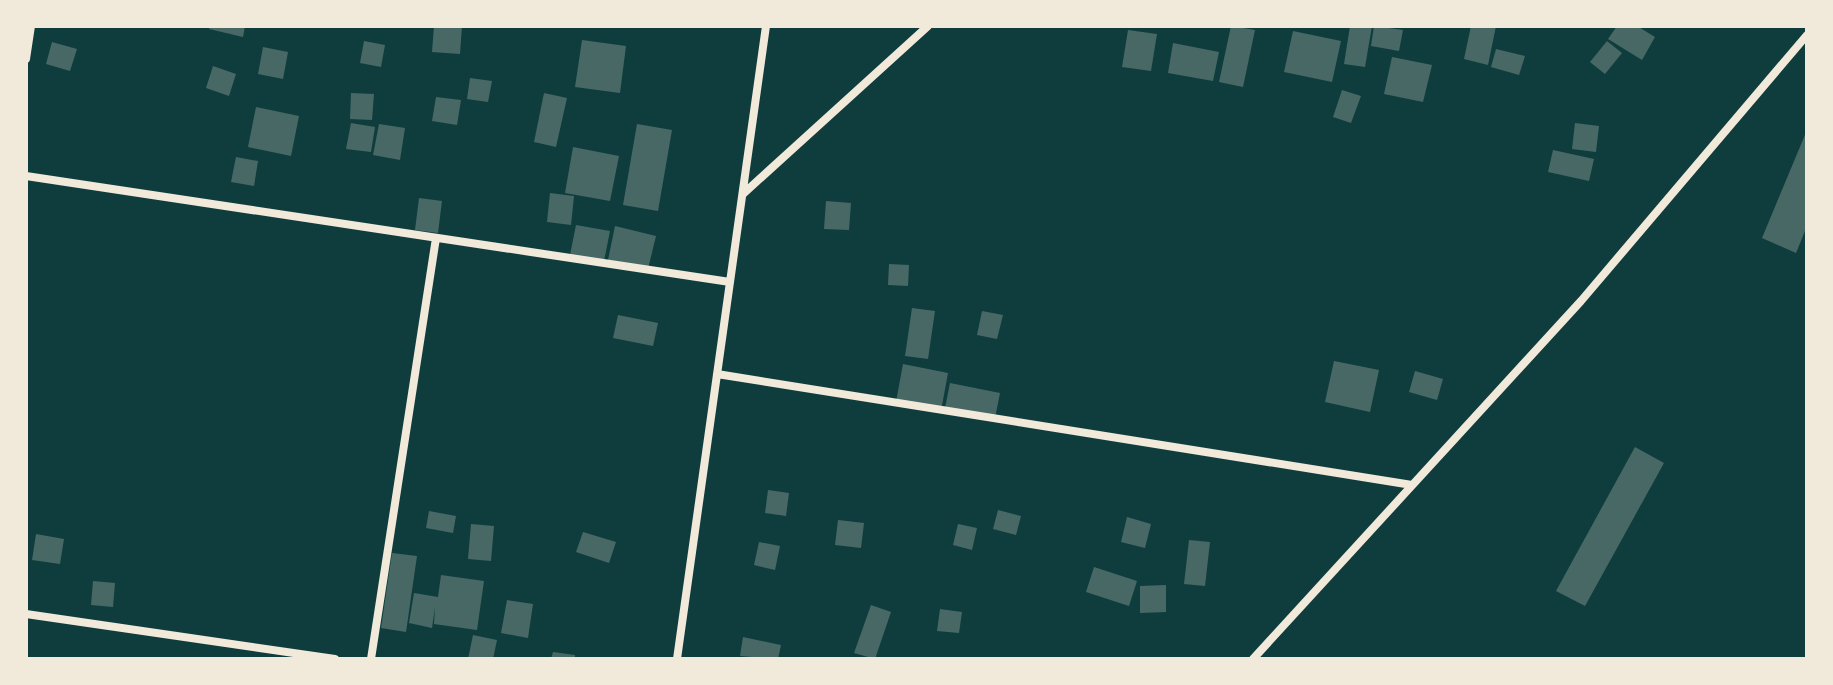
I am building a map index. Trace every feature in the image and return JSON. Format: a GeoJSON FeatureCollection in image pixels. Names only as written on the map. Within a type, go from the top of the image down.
{"type":"FeatureCollection","features":[{"type":"Feature","properties":{"kind":"street"},"geometry":{"type":"LineString","coordinates":[[26,59],[31,26]]}},
{"type":"Feature","properties":{"kind":"street"},"geometry":{"type":"LineString","coordinates":[[677,659],[766,26]]}},
{"type":"Feature","properties":{"kind":"street"},"geometry":{"type":"LineString","coordinates":[[742,194],[928,26]]}},
{"type":"Feature","properties":{"kind":"street"},"geometry":{"type":"LineString","coordinates":[[1253,659],[1581,301],[1807,35]]}},
{"type":"Feature","properties":{"kind":"street"},"geometry":{"type":"LineString","coordinates":[[26,176],[730,282]]}},
{"type":"Feature","properties":{"kind":"street"},"geometry":{"type":"LineString","coordinates":[[371,659],[436,238]]}},
{"type":"Feature","properties":{"kind":"street"},"geometry":{"type":"LineString","coordinates":[[717,374],[1412,485]]}},
{"type":"Feature","properties":{"kind":"street"},"geometry":{"type":"LineString","coordinates":[[26,614],[335,659]]}},
{"type":"Feature","properties":{"kind":"building"},"geometry":{"type":"Polygon","coordinates":[[[210,26],[245,26],[243,37],[209,29],[210,26]]]}},
{"type":"Feature","properties":{"kind":"building"},"geometry":{"type":"Polygon","coordinates":[[[434,26],[462,26],[460,54],[432,52],[434,26]]]}},
{"type":"Feature","properties":{"kind":"building"},"geometry":{"type":"Polygon","coordinates":[[[1231,26],[1255,30],[1243,87],[1219,82],[1231,26]]]}},
{"type":"Feature","properties":{"kind":"building"},"geometry":{"type":"Polygon","coordinates":[[[1350,26],[1372,26],[1365,67],[1344,64],[1350,26]]]}},
{"type":"Feature","properties":{"kind":"building"},"geometry":{"type":"Polygon","coordinates":[[[1374,26],[1403,30],[1399,51],[1371,46],[1374,26]]]}},
{"type":"Feature","properties":{"kind":"building"},"geometry":{"type":"Polygon","coordinates":[[[1471,26],[1496,26],[1488,65],[1464,59],[1471,26]]]}},
{"type":"Feature","properties":{"kind":"building"},"geometry":{"type":"Polygon","coordinates":[[[1617,26],[1637,26],[1655,37],[1642,60],[1608,39],[1617,26]]]}},
{"type":"Feature","properties":{"kind":"building"},"geometry":{"type":"Polygon","coordinates":[[[1128,30],[1157,34],[1151,71],[1122,67],[1128,30]]]}},
{"type":"Feature","properties":{"kind":"building"},"geometry":{"type":"Polygon","coordinates":[[[1293,31],[1341,41],[1332,82],[1284,72],[1293,31]]]}},
{"type":"Feature","properties":{"kind":"building"},"geometry":{"type":"Polygon","coordinates":[[[582,40],[626,46],[620,93],[575,87],[582,40]]]}},
{"type":"Feature","properties":{"kind":"building"},"geometry":{"type":"Polygon","coordinates":[[[364,41],[385,45],[381,67],[360,63],[364,41]]]}},
{"type":"Feature","properties":{"kind":"building"},"geometry":{"type":"Polygon","coordinates":[[[1607,41],[1622,53],[1605,74],[1590,62],[1607,41]]]}},
{"type":"Feature","properties":{"kind":"building"},"geometry":{"type":"Polygon","coordinates":[[[52,42],[77,49],[70,71],[46,64],[52,42]]]}},
{"type":"Feature","properties":{"kind":"building"},"geometry":{"type":"Polygon","coordinates":[[[1173,43],[1219,52],[1213,81],[1168,73],[1173,43]]]}},
{"type":"Feature","properties":{"kind":"building"},"geometry":{"type":"Polygon","coordinates":[[[263,47],[288,52],[283,79],[258,74],[263,47]]]}},
{"type":"Feature","properties":{"kind":"building"},"geometry":{"type":"Polygon","coordinates":[[[1496,49],[1525,56],[1519,75],[1491,67],[1496,49]]]}},
{"type":"Feature","properties":{"kind":"building"},"geometry":{"type":"Polygon","coordinates":[[[1392,57],[1432,65],[1423,102],[1384,94],[1392,57]]]}},
{"type":"Feature","properties":{"kind":"building"},"geometry":{"type":"Polygon","coordinates":[[[213,66],[236,74],[229,96],[206,88],[213,66]]]}},
{"type":"Feature","properties":{"kind":"building"},"geometry":{"type":"Polygon","coordinates":[[[470,78],[492,81],[488,102],[467,99],[470,78]]]}},
{"type":"Feature","properties":{"kind":"building"},"geometry":{"type":"Polygon","coordinates":[[[1342,90],[1361,96],[1351,123],[1333,117],[1342,90]]]}},
{"type":"Feature","properties":{"kind":"building"},"geometry":{"type":"Polygon","coordinates":[[[351,93],[374,94],[372,120],[350,119],[351,93]]]}},
{"type":"Feature","properties":{"kind":"building"},"geometry":{"type":"Polygon","coordinates":[[[544,93],[567,98],[556,147],[534,142],[544,93]]]}},
{"type":"Feature","properties":{"kind":"building"},"geometry":{"type":"Polygon","coordinates":[[[436,97],[461,100],[457,125],[432,121],[436,97]]]}},
{"type":"Feature","properties":{"kind":"building"},"geometry":{"type":"Polygon","coordinates":[[[256,107],[299,116],[291,156],[248,147],[256,107]]]}},
{"type":"Feature","properties":{"kind":"building"},"geometry":{"type":"Polygon","coordinates":[[[351,123],[375,127],[371,152],[346,149],[351,123]]]}},
{"type":"Feature","properties":{"kind":"building"},"geometry":{"type":"Polygon","coordinates":[[[1575,123],[1599,126],[1596,152],[1572,149],[1575,123]]]}},
{"type":"Feature","properties":{"kind":"building"},"geometry":{"type":"Polygon","coordinates":[[[379,124],[405,128],[400,160],[373,155],[379,124]]]}},
{"type":"Feature","properties":{"kind":"building"},"geometry":{"type":"Polygon","coordinates":[[[637,124],[672,130],[658,211],[623,205],[637,124]]]}},
{"type":"Feature","properties":{"kind":"building"},"geometry":{"type":"Polygon","coordinates":[[[1807,130],[1807,226],[1796,253],[1762,238],[1807,130]]]}},
{"type":"Feature","properties":{"kind":"building"},"geometry":{"type":"Polygon","coordinates":[[[573,147],[619,156],[610,201],[565,193],[573,147]]]}},
{"type":"Feature","properties":{"kind":"building"},"geometry":{"type":"Polygon","coordinates":[[[1553,150],[1594,159],[1589,181],[1548,172],[1553,150]]]}},
{"type":"Feature","properties":{"kind":"building"},"geometry":{"type":"Polygon","coordinates":[[[236,157],[258,161],[254,186],[231,182],[236,157]]]}},
{"type":"Feature","properties":{"kind":"building"},"geometry":{"type":"Polygon","coordinates":[[[550,193],[574,196],[571,225],[547,222],[550,193]]]}},
{"type":"Feature","properties":{"kind":"building"},"geometry":{"type":"Polygon","coordinates":[[[419,198],[442,201],[438,233],[415,230],[419,198]]]}},
{"type":"Feature","properties":{"kind":"building"},"geometry":{"type":"Polygon","coordinates":[[[826,201],[851,203],[849,230],[824,229],[826,201]]]}},
{"type":"Feature","properties":{"kind":"building"},"geometry":{"type":"Polygon","coordinates":[[[576,225],[610,231],[604,261],[570,255],[576,225]]]}},
{"type":"Feature","properties":{"kind":"building"},"geometry":{"type":"Polygon","coordinates":[[[615,226],[656,236],[648,269],[608,260],[615,226]]]}},
{"type":"Feature","properties":{"kind":"building"},"geometry":{"type":"Polygon","coordinates":[[[889,264],[909,265],[908,286],[888,285],[889,264]]]}},
{"type":"Feature","properties":{"kind":"building"},"geometry":{"type":"Polygon","coordinates":[[[912,308],[935,311],[928,359],[905,356],[912,308]]]}},
{"type":"Feature","properties":{"kind":"building"},"geometry":{"type":"Polygon","coordinates":[[[982,311],[1003,315],[997,339],[977,335],[982,311]]]}},
{"type":"Feature","properties":{"kind":"building"},"geometry":{"type":"Polygon","coordinates":[[[618,315],[658,323],[653,346],[613,338],[618,315]]]}},
{"type":"Feature","properties":{"kind":"building"},"geometry":{"type":"Polygon","coordinates":[[[1334,361],[1379,370],[1370,412],[1325,402],[1334,361]]]}},
{"type":"Feature","properties":{"kind":"building"},"geometry":{"type":"Polygon","coordinates":[[[903,364],[948,373],[941,411],[896,402],[903,364]]]}},
{"type":"Feature","properties":{"kind":"building"},"geometry":{"type":"Polygon","coordinates":[[[1415,371],[1443,379],[1437,400],[1409,392],[1415,371]]]}},
{"type":"Feature","properties":{"kind":"building"},"geometry":{"type":"Polygon","coordinates":[[[950,383],[1000,393],[995,418],[945,408],[950,383]]]}},
{"type":"Feature","properties":{"kind":"building"},"geometry":{"type":"Polygon","coordinates":[[[1635,447],[1664,463],[1585,606],[1556,591],[1635,447]]]}},
{"type":"Feature","properties":{"kind":"building"},"geometry":{"type":"Polygon","coordinates":[[[768,490],[789,493],[786,516],[765,513],[768,490]]]}},
{"type":"Feature","properties":{"kind":"building"},"geometry":{"type":"Polygon","coordinates":[[[998,510],[1021,516],[1016,535],[993,529],[998,510]]]}},
{"type":"Feature","properties":{"kind":"building"},"geometry":{"type":"Polygon","coordinates":[[[429,511],[456,516],[453,533],[426,528],[429,511]]]}},
{"type":"Feature","properties":{"kind":"building"},"geometry":{"type":"Polygon","coordinates":[[[1127,517],[1151,524],[1145,548],[1121,542],[1127,517]]]}},
{"type":"Feature","properties":{"kind":"building"},"geometry":{"type":"Polygon","coordinates":[[[838,520],[864,523],[861,548],[835,545],[838,520]]]}},
{"type":"Feature","properties":{"kind":"building"},"geometry":{"type":"Polygon","coordinates":[[[471,524],[494,526],[491,561],[468,559],[471,524]]]}},
{"type":"Feature","properties":{"kind":"building"},"geometry":{"type":"Polygon","coordinates":[[[958,524],[977,528],[972,550],[953,545],[958,524]]]}},
{"type":"Feature","properties":{"kind":"building"},"geometry":{"type":"Polygon","coordinates":[[[583,532],[616,542],[609,563],[576,552],[583,532]]]}},
{"type":"Feature","properties":{"kind":"building"},"geometry":{"type":"Polygon","coordinates":[[[36,534],[64,539],[60,564],[32,560],[36,534]]]}},
{"type":"Feature","properties":{"kind":"building"},"geometry":{"type":"Polygon","coordinates":[[[1189,540],[1210,542],[1205,586],[1184,584],[1189,540]]]}},
{"type":"Feature","properties":{"kind":"building"},"geometry":{"type":"Polygon","coordinates":[[[759,542],[780,546],[775,570],[754,565],[759,542]]]}},
{"type":"Feature","properties":{"kind":"building"},"geometry":{"type":"Polygon","coordinates":[[[392,553],[417,556],[406,632],[381,628],[392,553]]]}},
{"type":"Feature","properties":{"kind":"building"},"geometry":{"type":"Polygon","coordinates":[[[1094,567],[1137,581],[1129,606],[1086,592],[1094,567]]]}},
{"type":"Feature","properties":{"kind":"building"},"geometry":{"type":"Polygon","coordinates":[[[441,575],[484,581],[477,630],[434,624],[435,607],[432,628],[409,623],[414,593],[438,597],[441,575]]]}},
{"type":"Feature","properties":{"kind":"building"},"geometry":{"type":"Polygon","coordinates":[[[93,581],[115,583],[113,607],[91,605],[93,581]]]}},
{"type":"Feature","properties":{"kind":"building"},"geometry":{"type":"Polygon","coordinates":[[[1166,585],[1166,612],[1140,613],[1140,586],[1166,585]]]}},
{"type":"Feature","properties":{"kind":"building"},"geometry":{"type":"Polygon","coordinates":[[[507,600],[533,604],[528,638],[501,633],[507,600]]]}},
{"type":"Feature","properties":{"kind":"building"},"geometry":{"type":"Polygon","coordinates":[[[871,605],[891,612],[875,659],[854,653],[871,605]]]}},
{"type":"Feature","properties":{"kind":"building"},"geometry":{"type":"Polygon","coordinates":[[[940,609],[962,612],[959,633],[937,631],[940,609]]]}},
{"type":"Feature","properties":{"kind":"building"},"geometry":{"type":"Polygon","coordinates":[[[473,635],[497,640],[493,659],[468,659],[473,635]]]}},
{"type":"Feature","properties":{"kind":"building"},"geometry":{"type":"Polygon","coordinates":[[[743,637],[781,645],[778,659],[740,656],[743,637]]]}},
{"type":"Feature","properties":{"kind":"building"},"geometry":{"type":"Polygon","coordinates":[[[553,652],[575,655],[575,659],[551,659],[553,652]]]}}]}
